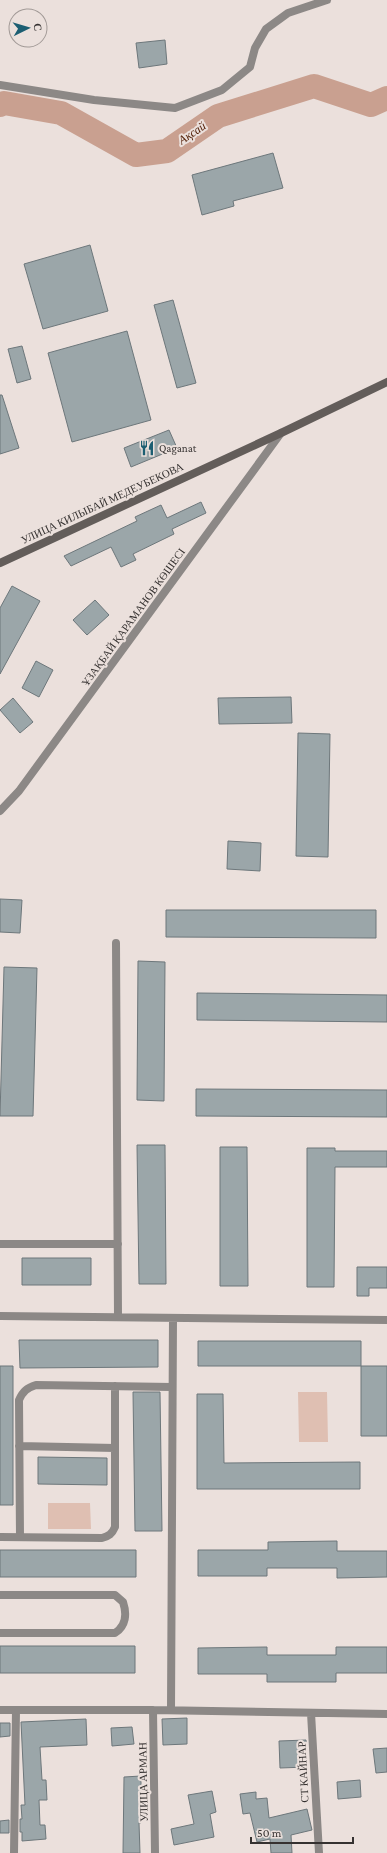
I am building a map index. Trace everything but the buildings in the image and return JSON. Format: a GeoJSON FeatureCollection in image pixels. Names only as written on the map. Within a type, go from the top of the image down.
{"type":"FeatureCollection","features":[{"type":"Feature","properties":{"kind":"main road","name":"УЛИЦА КИЛЫБАЙ МЕДЕУБЕКОВА"},"geometry":{"type":"LineString","coordinates":[[0,563],[281,433],[387,382]]}},
{"type":"Feature","properties":{"kind":"street"},"geometry":{"type":"LineString","coordinates":[[0,85],[94,100],[175,108],[222,90],[250,67],[255,48],[266,29],[288,13],[327,0]]}},
{"type":"Feature","properties":{"kind":"street","name":"ҰЗАҚБАЙ ҚАРАМАНОВ КӨШЕСІ"},"geometry":{"type":"LineString","coordinates":[[0,811],[19,791],[281,433]]}},
{"type":"Feature","properties":{"kind":"street"},"geometry":{"type":"LineString","coordinates":[[116,943],[118,1317]]}},
{"type":"Feature","properties":{"kind":"street"},"geometry":{"type":"LineString","coordinates":[[0,1244],[118,1244]]}},
{"type":"Feature","properties":{"kind":"street"},"geometry":{"type":"LineString","coordinates":[[0,1316],[387,1320]]}},
{"type":"Feature","properties":{"kind":"street"},"geometry":{"type":"LineString","coordinates":[[171,1710],[173,1318]]}},
{"type":"Feature","properties":{"kind":"street"},"geometry":{"type":"LineString","coordinates":[[20,1537],[19,1400],[23,1392],[36,1385],[172,1387]]}},
{"type":"Feature","properties":{"kind":"street"},"geometry":{"type":"LineString","coordinates":[[0,1537],[102,1538],[113,1532],[115,1526],[115,1386]]}},
{"type":"Feature","properties":{"kind":"street"},"geometry":{"type":"LineString","coordinates":[[19,1446],[115,1448]]}},
{"type":"Feature","properties":{"kind":"street"},"geometry":{"type":"LineString","coordinates":[[0,1595],[114,1595],[123,1602],[125,1621],[123,1626],[115,1633],[0,1633]]}},
{"type":"Feature","properties":{"kind":"street"},"geometry":{"type":"LineString","coordinates":[[0,1710],[171,1710],[387,1714]]}},
{"type":"Feature","properties":{"kind":"street"},"geometry":{"type":"LineString","coordinates":[[14,1853],[16,1710]]}},
{"type":"Feature","properties":{"kind":"street","name":"УЛИЦА АРМАН"},"geometry":{"type":"LineString","coordinates":[[154,1710],[155,1853]]}},
{"type":"Feature","properties":{"kind":"street","name":"СТ КАЙНАР"},"geometry":{"type":"LineString","coordinates":[[311,1713],[319,1853]]}},
{"type":"Feature","properties":{"kind":"shaded area"},"geometry":{"type":"Polygon","coordinates":[[[298,1392],[327,1392],[328,1442],[299,1442],[298,1392]]]}},
{"type":"Feature","properties":{"kind":"shaded area"},"geometry":{"type":"Polygon","coordinates":[[[48,1503],[90,1503],[91,1529],[48,1529],[48,1503]]]}},
{"type":"Feature","properties":{"kind":"waterway","name":"Ақсай"},"geometry":{"type":"LineString","coordinates":[[0,105],[4,103],[61,113],[136,155],[167,151],[218,116],[314,86],[371,105],[387,98]]}},
{"type":"Feature","properties":{"kind":"place","name":"Qaganat"},"geometry":{"type":"Point","coordinates":[147,448]}}]}
